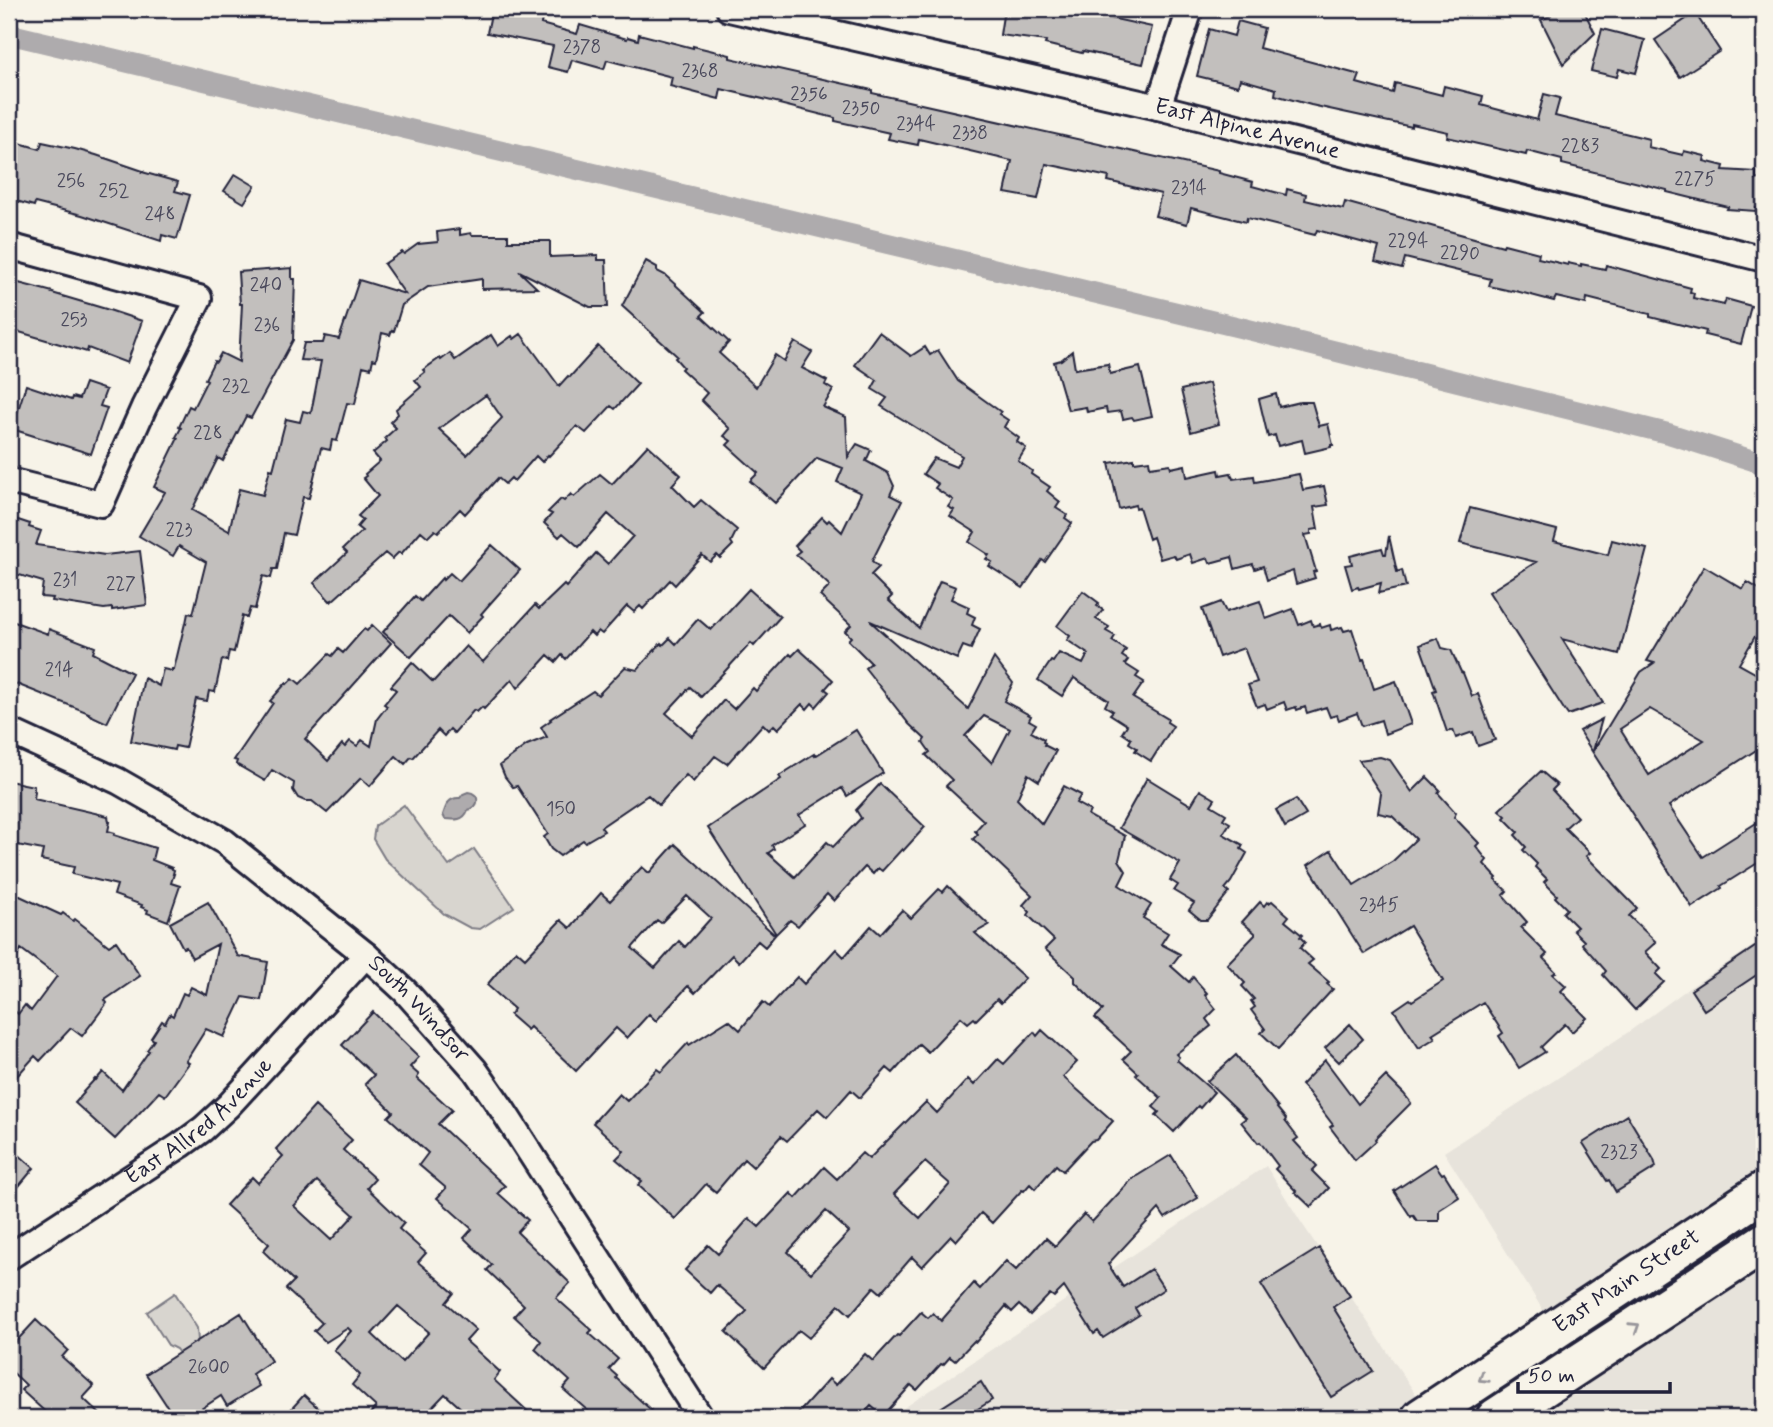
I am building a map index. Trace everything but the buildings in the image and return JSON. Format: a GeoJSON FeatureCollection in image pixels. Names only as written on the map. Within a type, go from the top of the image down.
{"type":"FeatureCollection","features":[{"type":"Feature","properties":{"kind":"main road","name":"East Main Street"},"geometry":{"type":"LineString","coordinates":[[1421,1418],[1764,1191]]}},
{"type":"Feature","properties":{"kind":"main road","name":"East Main Street"},"geometry":{"type":"LineString","coordinates":[[1496,1418],[1764,1242]]}},
{"type":"Feature","properties":{"kind":"street","name":"East Alpine Avenue"},"geometry":{"type":"LineString","coordinates":[[729,9],[1158,107],[1764,259]]}},
{"type":"Feature","properties":{"kind":"street"},"geometry":{"type":"LineString","coordinates":[[1158,107],[1190,9]]}},
{"type":"Feature","properties":{"kind":"street"},"geometry":{"type":"LineString","coordinates":[[9,246],[199,298],[144,407],[102,504],[9,481]]}},
{"type":"Feature","properties":{"kind":"street","name":"South Windsor"},"geometry":{"type":"LineString","coordinates":[[9,731],[118,781],[225,842],[366,955],[405,991],[475,1070],[529,1149],[701,1418]]}},
{"type":"Feature","properties":{"kind":"street","name":"East Allred Avenue"},"geometry":{"type":"LineString","coordinates":[[9,1257],[203,1129],[229,1105],[366,955]]}},
{"type":"Feature","properties":{"kind":"shaded area"},"geometry":{"type":"Polygon","coordinates":[[[468,792],[475,795],[477,804],[462,818],[445,819],[443,815],[448,803],[468,792]]]}},
{"type":"Feature","properties":{"kind":"shaded area"},"geometry":{"type":"Polygon","coordinates":[[[404,805],[449,866],[474,849],[514,907],[480,929],[470,928],[444,914],[385,859],[373,839],[375,826],[404,805]]]}},
{"type":"Feature","properties":{"kind":"shaded area"},"geometry":{"type":"Polygon","coordinates":[[[1764,939],[1764,1172],[1546,1315],[1444,1152],[1627,1033],[1764,939]]]}},
{"type":"Feature","properties":{"kind":"shaded area"},"geometry":{"type":"Polygon","coordinates":[[[1266,1166],[1419,1399],[1389,1418],[889,1418],[1266,1166]]]}},
{"type":"Feature","properties":{"kind":"shaded area"},"geometry":{"type":"Polygon","coordinates":[[[1764,1265],[1764,1418],[1532,1418],[1764,1265]]]}},
{"type":"Feature","properties":{"kind":"shaded area"},"geometry":{"type":"Polygon","coordinates":[[[175,1293],[197,1328],[198,1341],[179,1353],[168,1345],[147,1312],[175,1293]]]}},
{"type":"Feature","properties":{"kind":"waterway"},"geometry":{"type":"LineString","coordinates":[[9,34],[1242,328],[1670,434],[1764,464]]}}]}
